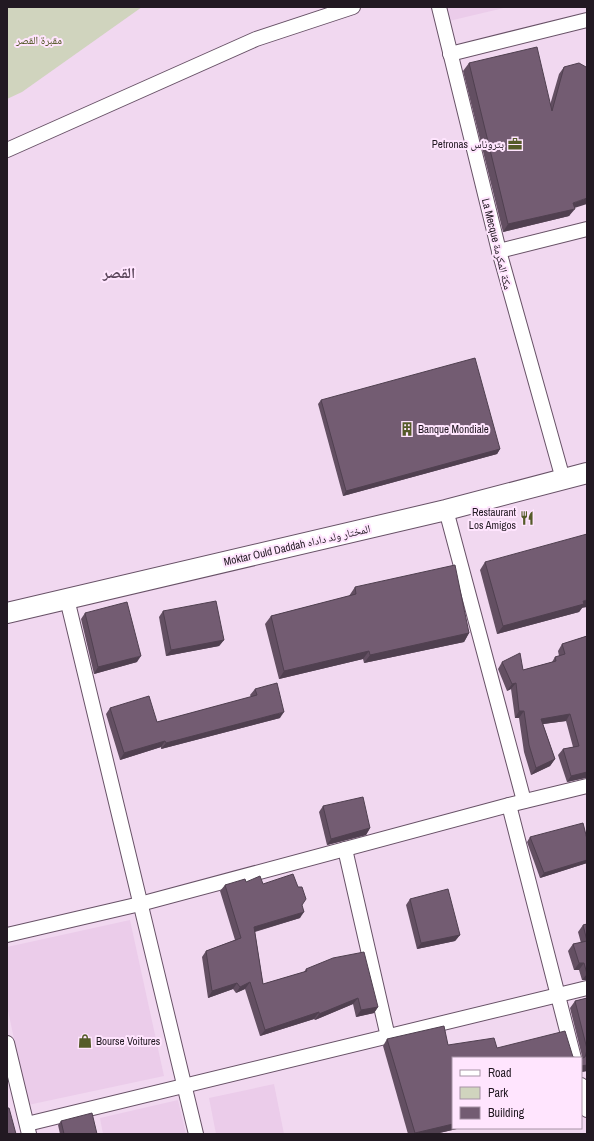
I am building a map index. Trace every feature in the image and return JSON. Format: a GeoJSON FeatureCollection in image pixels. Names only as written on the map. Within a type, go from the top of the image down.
{"type":"FeatureCollection","features":[{"type":"Feature","properties":{"kind":"main road","name":"Moktar Ould Daddah المختار ولد داداه"},"geometry":{"type":"LineString","coordinates":[[7,614],[446,510],[587,473]]}},
{"type":"Feature","properties":{"kind":"street"},"geometry":{"type":"LineString","coordinates":[[7,150],[256,39],[353,7]]}},
{"type":"Feature","properties":{"kind":"street","name":"La Mecque مكة المكرمة"},"geometry":{"type":"LineString","coordinates":[[439,7],[499,250],[563,479]]}},
{"type":"Feature","properties":{"kind":"street"},"geometry":{"type":"LineString","coordinates":[[450,54],[587,20]]}},
{"type":"Feature","properties":{"kind":"street"},"geometry":{"type":"LineString","coordinates":[[499,250],[587,229]]}},
{"type":"Feature","properties":{"kind":"street"},"geometry":{"type":"LineString","coordinates":[[446,510],[524,801]]}},
{"type":"Feature","properties":{"kind":"street"},"geometry":{"type":"LineString","coordinates":[[67,599],[196,1134]]}},
{"type":"Feature","properties":{"kind":"street"},"geometry":{"type":"LineString","coordinates":[[7,935],[140,904],[524,801],[587,786]]}},
{"type":"Feature","properties":{"kind":"street"},"geometry":{"type":"LineString","coordinates":[[509,805],[574,1057]]}},
{"type":"Feature","properties":{"kind":"street"},"geometry":{"type":"LineString","coordinates":[[345,849],[388,1037]]}},
{"type":"Feature","properties":{"kind":"street"},"geometry":{"type":"LineString","coordinates":[[7,1043],[13,1095],[28,1129],[184,1088],[587,988]]}},
{"type":"Feature","properties":{"kind":"street"},"geometry":{"type":"LineString","coordinates":[[582,1089],[587,1110]]}},
{"type":"Feature","properties":{"kind":"shaded area"},"geometry":{"type":"Polygon","coordinates":[[[446,7],[508,7],[449,21],[446,7]]]}},
{"type":"Feature","properties":{"kind":"shaded area","name":"Bourse Voitures"},"geometry":{"type":"Polygon","coordinates":[[[130,920],[164,1076],[28,1105],[7,1006],[7,947],[130,920]]]}},
{"type":"Feature","properties":{"kind":"shaded area"},"geometry":{"type":"Polygon","coordinates":[[[274,1084],[284,1134],[216,1134],[209,1098],[274,1084]]]}},
{"type":"Feature","properties":{"kind":"shaded area"},"geometry":{"type":"Polygon","coordinates":[[[178,1100],[186,1134],[103,1134],[100,1118],[178,1100]]]}},
{"type":"Feature","properties":{"kind":"green space","name":"مقبرة القصر"},"geometry":{"type":"Polygon","coordinates":[[[7,7],[142,7],[22,92],[7,99],[7,7]]]}},
{"type":"Feature","properties":{"kind":"building","name":"Petronas بتروناس"},"geometry":{"type":"Polygon","coordinates":[[[537,47],[552,111],[564,67],[579,63],[587,67],[587,198],[573,203],[575,209],[508,224],[469,63],[537,47]]]}},
{"type":"Feature","properties":{"kind":"building","name":"Banque Mondiale"},"geometry":{"type":"Polygon","coordinates":[[[475,358],[500,449],[346,491],[321,400],[475,358]]]}},
{"type":"Feature","properties":{"kind":"building"},"geometry":{"type":"Polygon","coordinates":[[[587,534],[587,600],[583,601],[584,604],[503,626],[485,562],[587,534]]]}},
{"type":"Feature","properties":{"kind":"building"},"geometry":{"type":"Polygon","coordinates":[[[455,565],[469,633],[370,655],[369,651],[284,671],[271,616],[356,594],[355,587],[455,565]]]}},
{"type":"Feature","properties":{"kind":"building"},"geometry":{"type":"Polygon","coordinates":[[[216,601],[224,640],[171,650],[163,611],[216,601]]]}},
{"type":"Feature","properties":{"kind":"building"},"geometry":{"type":"Polygon","coordinates":[[[127,602],[141,656],[98,667],[85,613],[127,602]]]}},
{"type":"Feature","properties":{"kind":"building"},"geometry":{"type":"Polygon","coordinates":[[[587,636],[587,772],[571,776],[563,749],[579,746],[570,714],[541,719],[555,759],[536,768],[529,745],[524,711],[519,711],[516,683],[512,684],[502,662],[520,653],[523,670],[556,661],[555,657],[565,654],[562,644],[587,636]]]}},
{"type":"Feature","properties":{"kind":"building"},"geometry":{"type":"Polygon","coordinates":[[[277,683],[284,712],[166,743],[165,741],[124,753],[110,708],[149,696],[157,722],[257,695],[255,689],[277,683]]]}},
{"type":"Feature","properties":{"kind":"building"},"geometry":{"type":"Polygon","coordinates":[[[363,797],[370,828],[331,839],[323,806],[363,797]]]}},
{"type":"Feature","properties":{"kind":"building"},"geometry":{"type":"Polygon","coordinates":[[[583,823],[587,839],[587,860],[544,873],[530,837],[583,823]]]}},
{"type":"Feature","properties":{"kind":"building"},"geometry":{"type":"Polygon","coordinates":[[[293,874],[298,887],[302,887],[306,899],[302,905],[304,912],[254,927],[263,984],[307,971],[306,969],[333,958],[364,952],[378,1007],[361,1010],[358,998],[319,1014],[319,1012],[265,1030],[250,982],[240,987],[237,983],[212,991],[206,951],[241,938],[225,885],[245,879],[246,882],[260,876],[263,884],[293,874]]]}},
{"type":"Feature","properties":{"kind":"building"},"geometry":{"type":"Polygon","coordinates":[[[448,889],[460,935],[421,943],[410,899],[448,889]]]}},
{"type":"Feature","properties":{"kind":"building"},"geometry":{"type":"Polygon","coordinates":[[[587,924],[587,941],[583,925],[587,924]]]}},
{"type":"Feature","properties":{"kind":"building"},"geometry":{"type":"Polygon","coordinates":[[[587,941],[587,974],[584,963],[579,963],[573,944],[587,941]]]}},
{"type":"Feature","properties":{"kind":"building"},"geometry":{"type":"Polygon","coordinates":[[[587,998],[587,1049],[575,1001],[587,998]]]}},
{"type":"Feature","properties":{"kind":"building"},"geometry":{"type":"Polygon","coordinates":[[[444,1026],[448,1045],[494,1038],[497,1048],[565,1031],[573,1057],[452,1057],[452,1124],[415,1133],[387,1039],[444,1026]]]}},
{"type":"Feature","properties":{"kind":"building"},"geometry":{"type":"Polygon","coordinates":[[[587,1050],[587,1065],[582,1066],[582,1058],[585,1057],[587,1050]]]}},
{"type":"Feature","properties":{"kind":"building"},"geometry":{"type":"Polygon","coordinates":[[[7,1108],[9,1108],[16,1134],[7,1134],[7,1108]]]}},
{"type":"Feature","properties":{"kind":"building"},"geometry":{"type":"Polygon","coordinates":[[[92,1113],[97,1134],[64,1134],[61,1121],[92,1113]]]}},
{"type":"Feature","properties":{"kind":"place","name":"Petronas بتروناس"},"geometry":{"type":"Point","coordinates":[515,144]}},
{"type":"Feature","properties":{"kind":"place","name":"Banque Mondiale"},"geometry":{"type":"Point","coordinates":[407,429]}},
{"type":"Feature","properties":{"kind":"place","name":"Restaurant Los Amigos"},"geometry":{"type":"Point","coordinates":[527,518]}},
{"type":"Feature","properties":{"kind":"place","name":"Bourse Voitures"},"geometry":{"type":"Point","coordinates":[85,1041]}},
{"type":"Feature","properties":{"kind":"district","name":"القصر"},"geometry":{"type":"Point","coordinates":[119,272]}}]}
